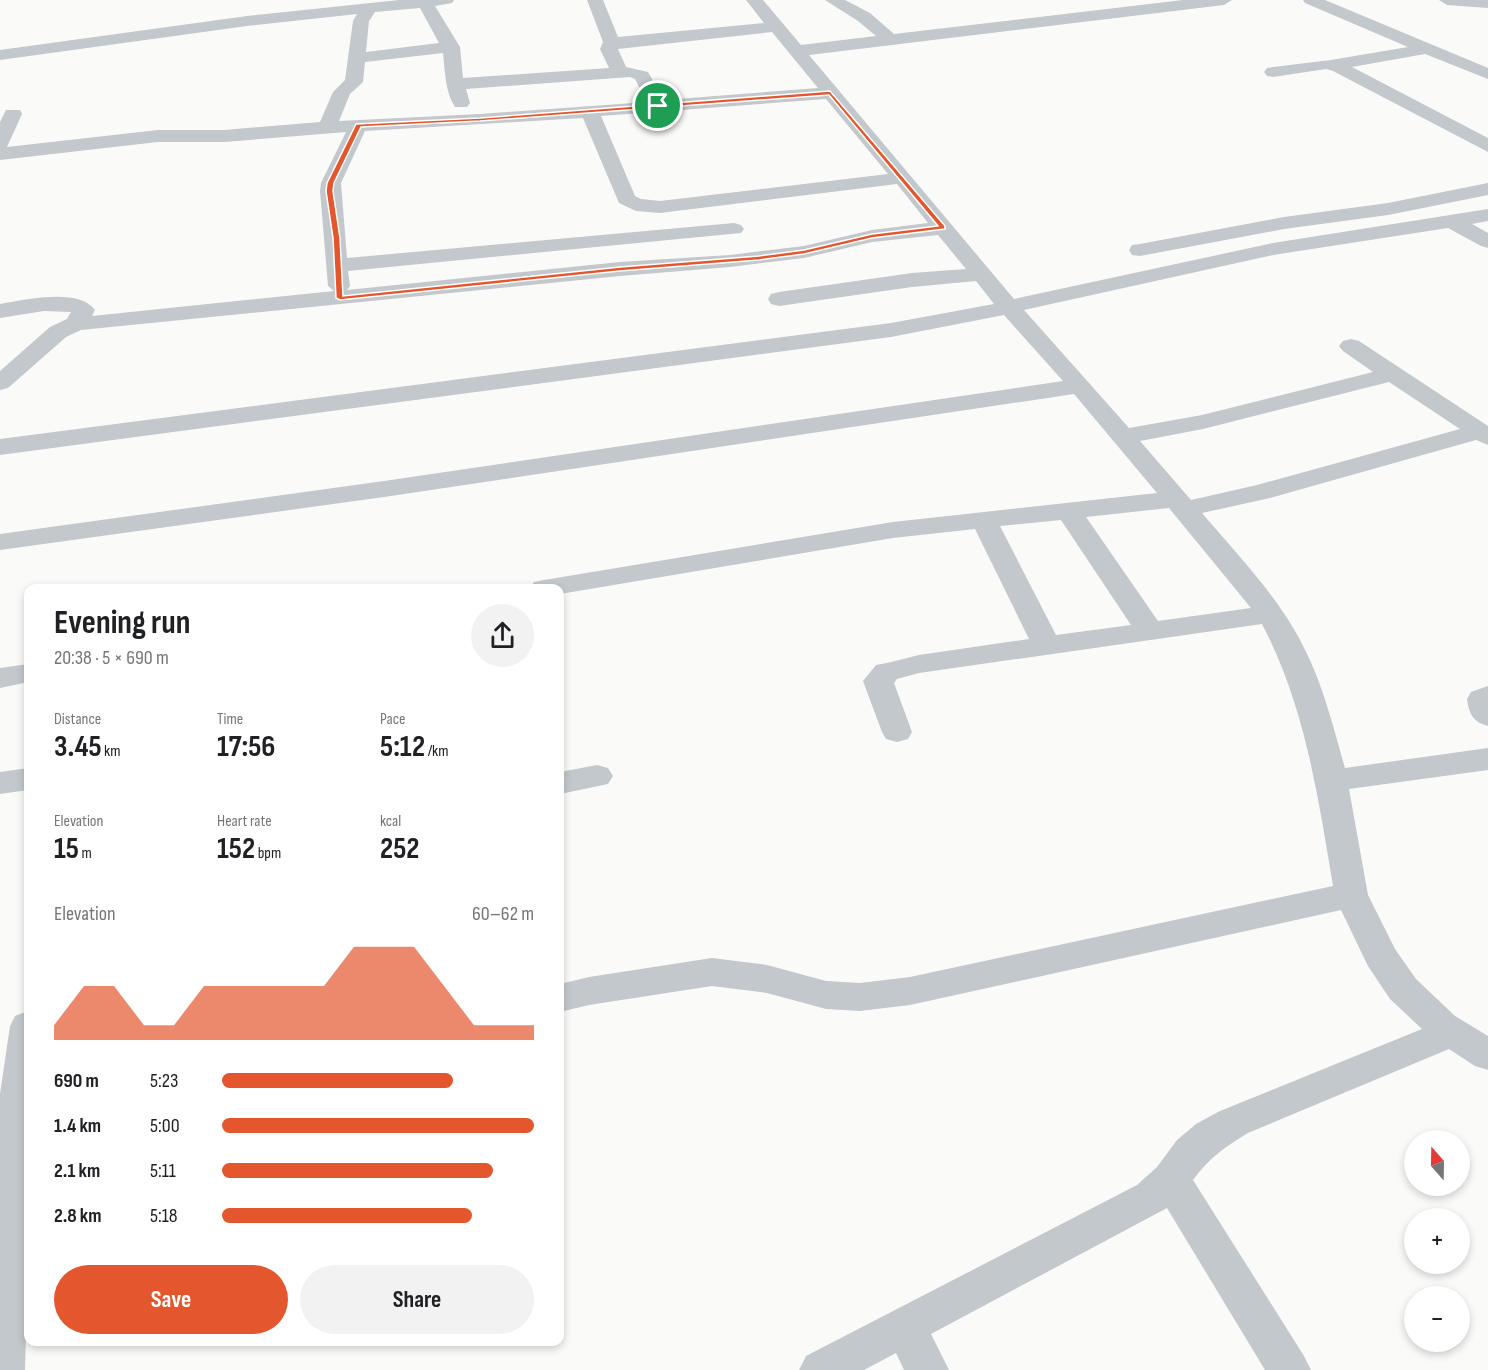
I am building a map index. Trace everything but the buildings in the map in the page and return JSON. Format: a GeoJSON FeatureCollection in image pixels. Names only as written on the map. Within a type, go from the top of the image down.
{"type":"FeatureCollection","features":[{"type":"Feature","properties":{"kind":"street"},"geometry":{"type":"LineString","coordinates":[[0,55],[120,37],[446,0]]}},
{"type":"Feature","properties":{"kind":"street"},"geometry":{"type":"LineString","coordinates":[[595,0],[615,57],[632,72],[642,76],[658,106]]}},
{"type":"Feature","properties":{"kind":"street"},"geometry":{"type":"LineString","coordinates":[[754,0],[980,274],[1124,437],[1270,614],[1293,655],[1312,704],[1332,781],[1351,895],[1381,956],[1403,989],[1442,1026],[1488,1055]]}},
{"type":"Feature","properties":{"kind":"street"},"geometry":{"type":"LineString","coordinates":[[833,0],[864,17],[892,40]]}},
{"type":"Feature","properties":{"kind":"street"},"geometry":{"type":"LineString","coordinates":[[1110,0],[1130,13]]}},
{"type":"Feature","properties":{"kind":"street"},"geometry":{"type":"LineString","coordinates":[[796,51],[1224,0]]}},
{"type":"Feature","properties":{"kind":"street"},"geometry":{"type":"LineString","coordinates":[[1311,0],[1488,74]]}},
{"type":"Feature","properties":{"kind":"street"},"geometry":{"type":"LineString","coordinates":[[1447,0],[1488,3]]}},
{"type":"Feature","properties":{"kind":"street"},"geometry":{"type":"LineString","coordinates":[[424,2],[451,47],[455,84],[467,120]]}},
{"type":"Feature","properties":{"kind":"street"},"geometry":{"type":"LineString","coordinates":[[327,127],[342,92],[354,82],[361,21],[371,7]]}},
{"type":"Feature","properties":{"kind":"street"},"geometry":{"type":"LineString","coordinates":[[455,84],[776,27]]}},
{"type":"Feature","properties":{"kind":"street"},"geometry":{"type":"LineString","coordinates":[[358,58],[451,47]]}},
{"type":"Feature","properties":{"kind":"street"},"geometry":{"type":"LineString","coordinates":[[1273,72],[1332,65],[1425,49]]}},
{"type":"Feature","properties":{"kind":"street"},"geometry":{"type":"LineString","coordinates":[[527,63],[615,57]]}},
{"type":"Feature","properties":{"kind":"street"},"geometry":{"type":"LineString","coordinates":[[1332,65],[1488,146]]}},
{"type":"Feature","properties":{"kind":"street"},"geometry":{"type":"LineString","coordinates":[[0,154],[150,137],[224,136],[830,93]]}},
{"type":"Feature","properties":{"kind":"street"},"geometry":{"type":"LineString","coordinates":[[591,111],[626,199],[636,205],[660,207],[901,178]]}},
{"type":"Feature","properties":{"kind":"street"},"geometry":{"type":"LineString","coordinates":[[0,144],[13,114]]}},
{"type":"Feature","properties":{"kind":"street"},"geometry":{"type":"LineString","coordinates":[[340,298],[331,183],[358,126]]}},
{"type":"Feature","properties":{"kind":"street"},"geometry":{"type":"LineString","coordinates":[[1140,250],[1284,223],[1388,209],[1488,189]]}},
{"type":"Feature","properties":{"kind":"street"},"geometry":{"type":"LineString","coordinates":[[0,447],[891,330],[946,321],[1273,249],[1488,215]]}},
{"type":"Feature","properties":{"kind":"street"},"geometry":{"type":"LineString","coordinates":[[1452,221],[1488,242]]}},
{"type":"Feature","properties":{"kind":"street"},"geometry":{"type":"LineString","coordinates":[[0,383],[58,332],[76,324],[620,269],[759,258],[804,252],[872,236],[942,228]]}},
{"type":"Feature","properties":{"kind":"street"},"geometry":{"type":"LineString","coordinates":[[338,265],[734,229]]}},
{"type":"Feature","properties":{"kind":"street"},"geometry":{"type":"LineString","coordinates":[[779,299],[912,280],[980,274]]}},
{"type":"Feature","properties":{"kind":"street"},"geometry":{"type":"LineString","coordinates":[[0,311],[55,304],[79,306],[84,310],[76,324]]}},
{"type":"Feature","properties":{"kind":"street"},"geometry":{"type":"LineString","coordinates":[[1351,346],[1483,434]]}},
{"type":"Feature","properties":{"kind":"street"},"geometry":{"type":"LineString","coordinates":[[1124,437],[1203,422],[1392,374]]}},
{"type":"Feature","properties":{"kind":"street"},"geometry":{"type":"LineString","coordinates":[[0,542],[384,489],[1080,386]]}},
{"type":"Feature","properties":{"kind":"street"},"geometry":{"type":"LineString","coordinates":[[564,585],[893,530],[1068,510],[1180,504],[1261,492],[1483,434]]}},
{"type":"Feature","properties":{"kind":"street"},"geometry":{"type":"LineString","coordinates":[[1068,510],[1150,631]]}},
{"type":"Feature","properties":{"kind":"street"},"geometry":{"type":"LineString","coordinates":[[984,519],[1047,646]]}},
{"type":"Feature","properties":{"kind":"street"},"geometry":{"type":"LineString","coordinates":[[897,732],[878,681],[887,672],[919,664],[1270,614]]}},
{"type":"Feature","properties":{"kind":"street"},"geometry":{"type":"LineString","coordinates":[[0,678],[24,674]]}},
{"type":"Feature","properties":{"kind":"street"},"geometry":{"type":"LineString","coordinates":[[1488,696],[1482,699],[1484,711],[1488,716]]}},
{"type":"Feature","properties":{"kind":"street"},"geometry":{"type":"LineString","coordinates":[[1332,781],[1488,759]]}},
{"type":"Feature","properties":{"kind":"street"},"geometry":{"type":"LineString","coordinates":[[564,782],[597,776]]}},
{"type":"Feature","properties":{"kind":"street"},"geometry":{"type":"LineString","coordinates":[[0,783],[24,780]]}},
{"type":"Feature","properties":{"kind":"street"},"geometry":{"type":"LineString","coordinates":[[564,997],[712,972],[767,979],[826,995],[860,997],[900,992],[1351,895]]}},
{"type":"Feature","properties":{"kind":"street"},"geometry":{"type":"LineString","coordinates":[[821,1370],[1125,1213],[1151,1197],[1171,1179],[1191,1152],[1210,1136],[1234,1122],[1453,1032]]}},
{"type":"Feature","properties":{"kind":"street"},"geometry":{"type":"LineString","coordinates":[[3,1370],[14,1139],[24,1058]]}},
{"type":"Feature","properties":{"kind":"street"},"geometry":{"type":"LineString","coordinates":[[1171,1179],[1289,1370]]}},
{"type":"Feature","properties":{"kind":"street"},"geometry":{"type":"LineString","coordinates":[[904,1326],[927,1370]]}},
{"type":"Feature","properties":{"kind":"route"},"geometry":{"type":"LineString","coordinates":[[830,93],[942,228],[872,236],[804,252],[759,258],[620,269],[340,298],[330,191],[331,183],[358,126],[480,120],[658,106],[830,93]]}}]}
